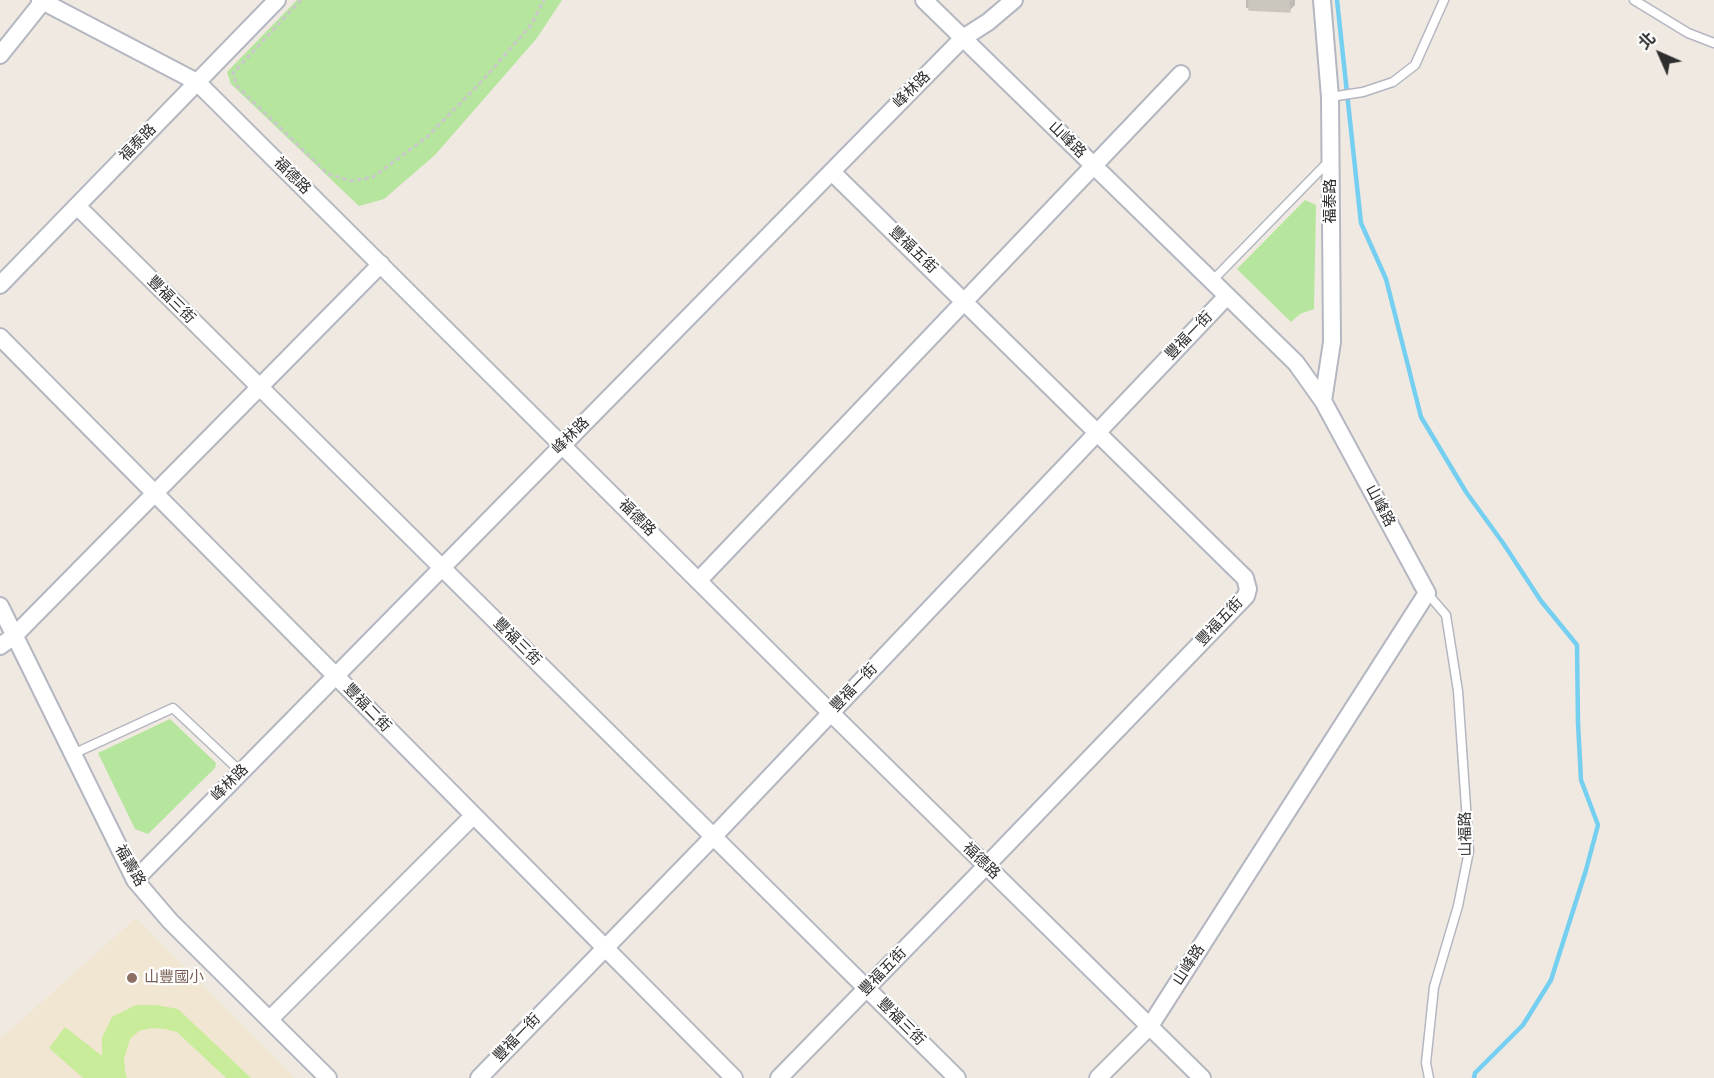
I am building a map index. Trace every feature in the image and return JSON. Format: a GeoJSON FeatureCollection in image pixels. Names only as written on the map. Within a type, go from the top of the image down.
{"type":"FeatureCollection","features":[{"type":"Feature","properties":{"kind":"street","name":"福德路"},"geometry":{"type":"LineString","coordinates":[[42,0],[197,82],[831,713],[1202,1078]]}},
{"type":"Feature","properties":{"kind":"street"},"geometry":{"type":"LineString","coordinates":[[0,55],[42,0]]}},
{"type":"Feature","properties":{"kind":"street","name":"福泰路"},"geometry":{"type":"LineString","coordinates":[[0,285],[277,0]]}},
{"type":"Feature","properties":{"kind":"street","name":"山峰路"},"geometry":{"type":"LineString","coordinates":[[924,0],[1296,363],[1323,401],[1427,593],[1150,1026],[1098,1078]]}},
{"type":"Feature","properties":{"kind":"street","name":"峰林路"},"geometry":{"type":"LineString","coordinates":[[135,880],[963,38],[1014,0]]}},
{"type":"Feature","properties":{"kind":"street","name":"福泰路"},"geometry":{"type":"LineString","coordinates":[[1322,0],[1330,97],[1332,342],[1323,401]]}},
{"type":"Feature","properties":{"kind":"street"},"geometry":{"type":"LineString","coordinates":[[699,580],[1181,74]]}},
{"type":"Feature","properties":{"kind":"street","name":"豐福五街"},"geometry":{"type":"LineString","coordinates":[[779,1078],[1246,596],[1248,589],[1245,578],[832,172]]}},
{"type":"Feature","properties":{"kind":"street","name":"豐福三街"},"geometry":{"type":"LineString","coordinates":[[77,206],[957,1078]]}},
{"type":"Feature","properties":{"kind":"street"},"geometry":{"type":"LineString","coordinates":[[0,646],[14,636],[156,494],[381,264]]}},
{"type":"Feature","properties":{"kind":"street","name":"豐福一街"},"geometry":{"type":"LineString","coordinates":[[479,1078],[713,837],[1227,296]]}},
{"type":"Feature","properties":{"kind":"street","name":"豐福二街"},"geometry":{"type":"LineString","coordinates":[[0,337],[734,1078]]}},
{"type":"Feature","properties":{"kind":"street","name":"福壽路"},"geometry":{"type":"LineString","coordinates":[[0,606],[135,880],[170,921],[328,1078]]}},
{"type":"Feature","properties":{"kind":"street"},"geometry":{"type":"LineString","coordinates":[[270,1019],[473,816]]}},
{"type":"Feature","properties":{"kind":"lane"},"geometry":{"type":"LineString","coordinates":[[1330,97],[1363,92],[1393,82],[1415,65],[1444,0]]}},
{"type":"Feature","properties":{"kind":"lane"},"geometry":{"type":"LineString","coordinates":[[1634,0],[1688,33],[1714,43]]}},
{"type":"Feature","properties":{"kind":"lane"},"geometry":{"type":"LineString","coordinates":[[1212,281],[1331,159]]}},
{"type":"Feature","properties":{"kind":"lane","name":"山福路"},"geometry":{"type":"LineString","coordinates":[[1427,593],[1446,615],[1458,691],[1469,851],[1458,906],[1434,987],[1426,1063],[1429,1078]]}},
{"type":"Feature","properties":{"kind":"lane"},"geometry":{"type":"LineString","coordinates":[[73,754],[173,708],[241,772]]}},
{"type":"Feature","properties":{"kind":"path"},"geometry":{"type":"LineString","coordinates":[[301,0],[233,73],[237,86],[328,174],[352,181],[373,177],[427,137],[483,80],[531,25],[544,0]]}},
{"type":"Feature","properties":{"kind":"shaded area","name":"山豐國小"},"geometry":{"type":"Polygon","coordinates":[[[136,918],[295,1078],[0,1078],[0,1039],[136,918]]]}},
{"type":"Feature","properties":{"kind":"green space"},"geometry":{"type":"Polygon","coordinates":[[[297,0],[562,0],[537,38],[435,155],[384,199],[359,206],[231,84],[227,72],[297,0]]]}},
{"type":"Feature","properties":{"kind":"green space"},"geometry":{"type":"Polygon","coordinates":[[[1305,200],[1316,205],[1314,309],[1300,314],[1291,322],[1237,269],[1305,200]]]}},
{"type":"Feature","properties":{"kind":"green space"},"geometry":{"type":"Polygon","coordinates":[[[170,719],[216,763],[215,768],[148,834],[135,829],[98,753],[170,719]]]}},
{"type":"Feature","properties":{"kind":"green space"},"geometry":{"type":"Polygon","coordinates":[[[136,1005],[156,1005],[178,1009],[251,1078],[226,1078],[177,1032],[165,1029],[151,1028],[139,1031],[130,1039],[124,1059],[127,1078],[83,1078],[49,1048],[65,1027],[102,1056],[102,1038],[112,1017],[136,1005]]]}},
{"type":"Feature","properties":{"kind":"building"},"geometry":{"type":"Polygon","coordinates":[[[1249,0],[1289,0],[1290,12],[1249,10],[1249,0]]]}},
{"type":"Feature","properties":{"kind":"waterway"},"geometry":{"type":"LineString","coordinates":[[1337,0],[1361,223],[1386,279],[1421,417],[1466,492],[1541,601],[1577,645],[1581,780],[1598,825],[1551,980],[1523,1025],[1475,1073],[1474,1078]]}},
{"type":"Feature","properties":{"kind":"place","name":"山豐國小"},"geometry":{"type":"Point","coordinates":[132,978]}}]}
